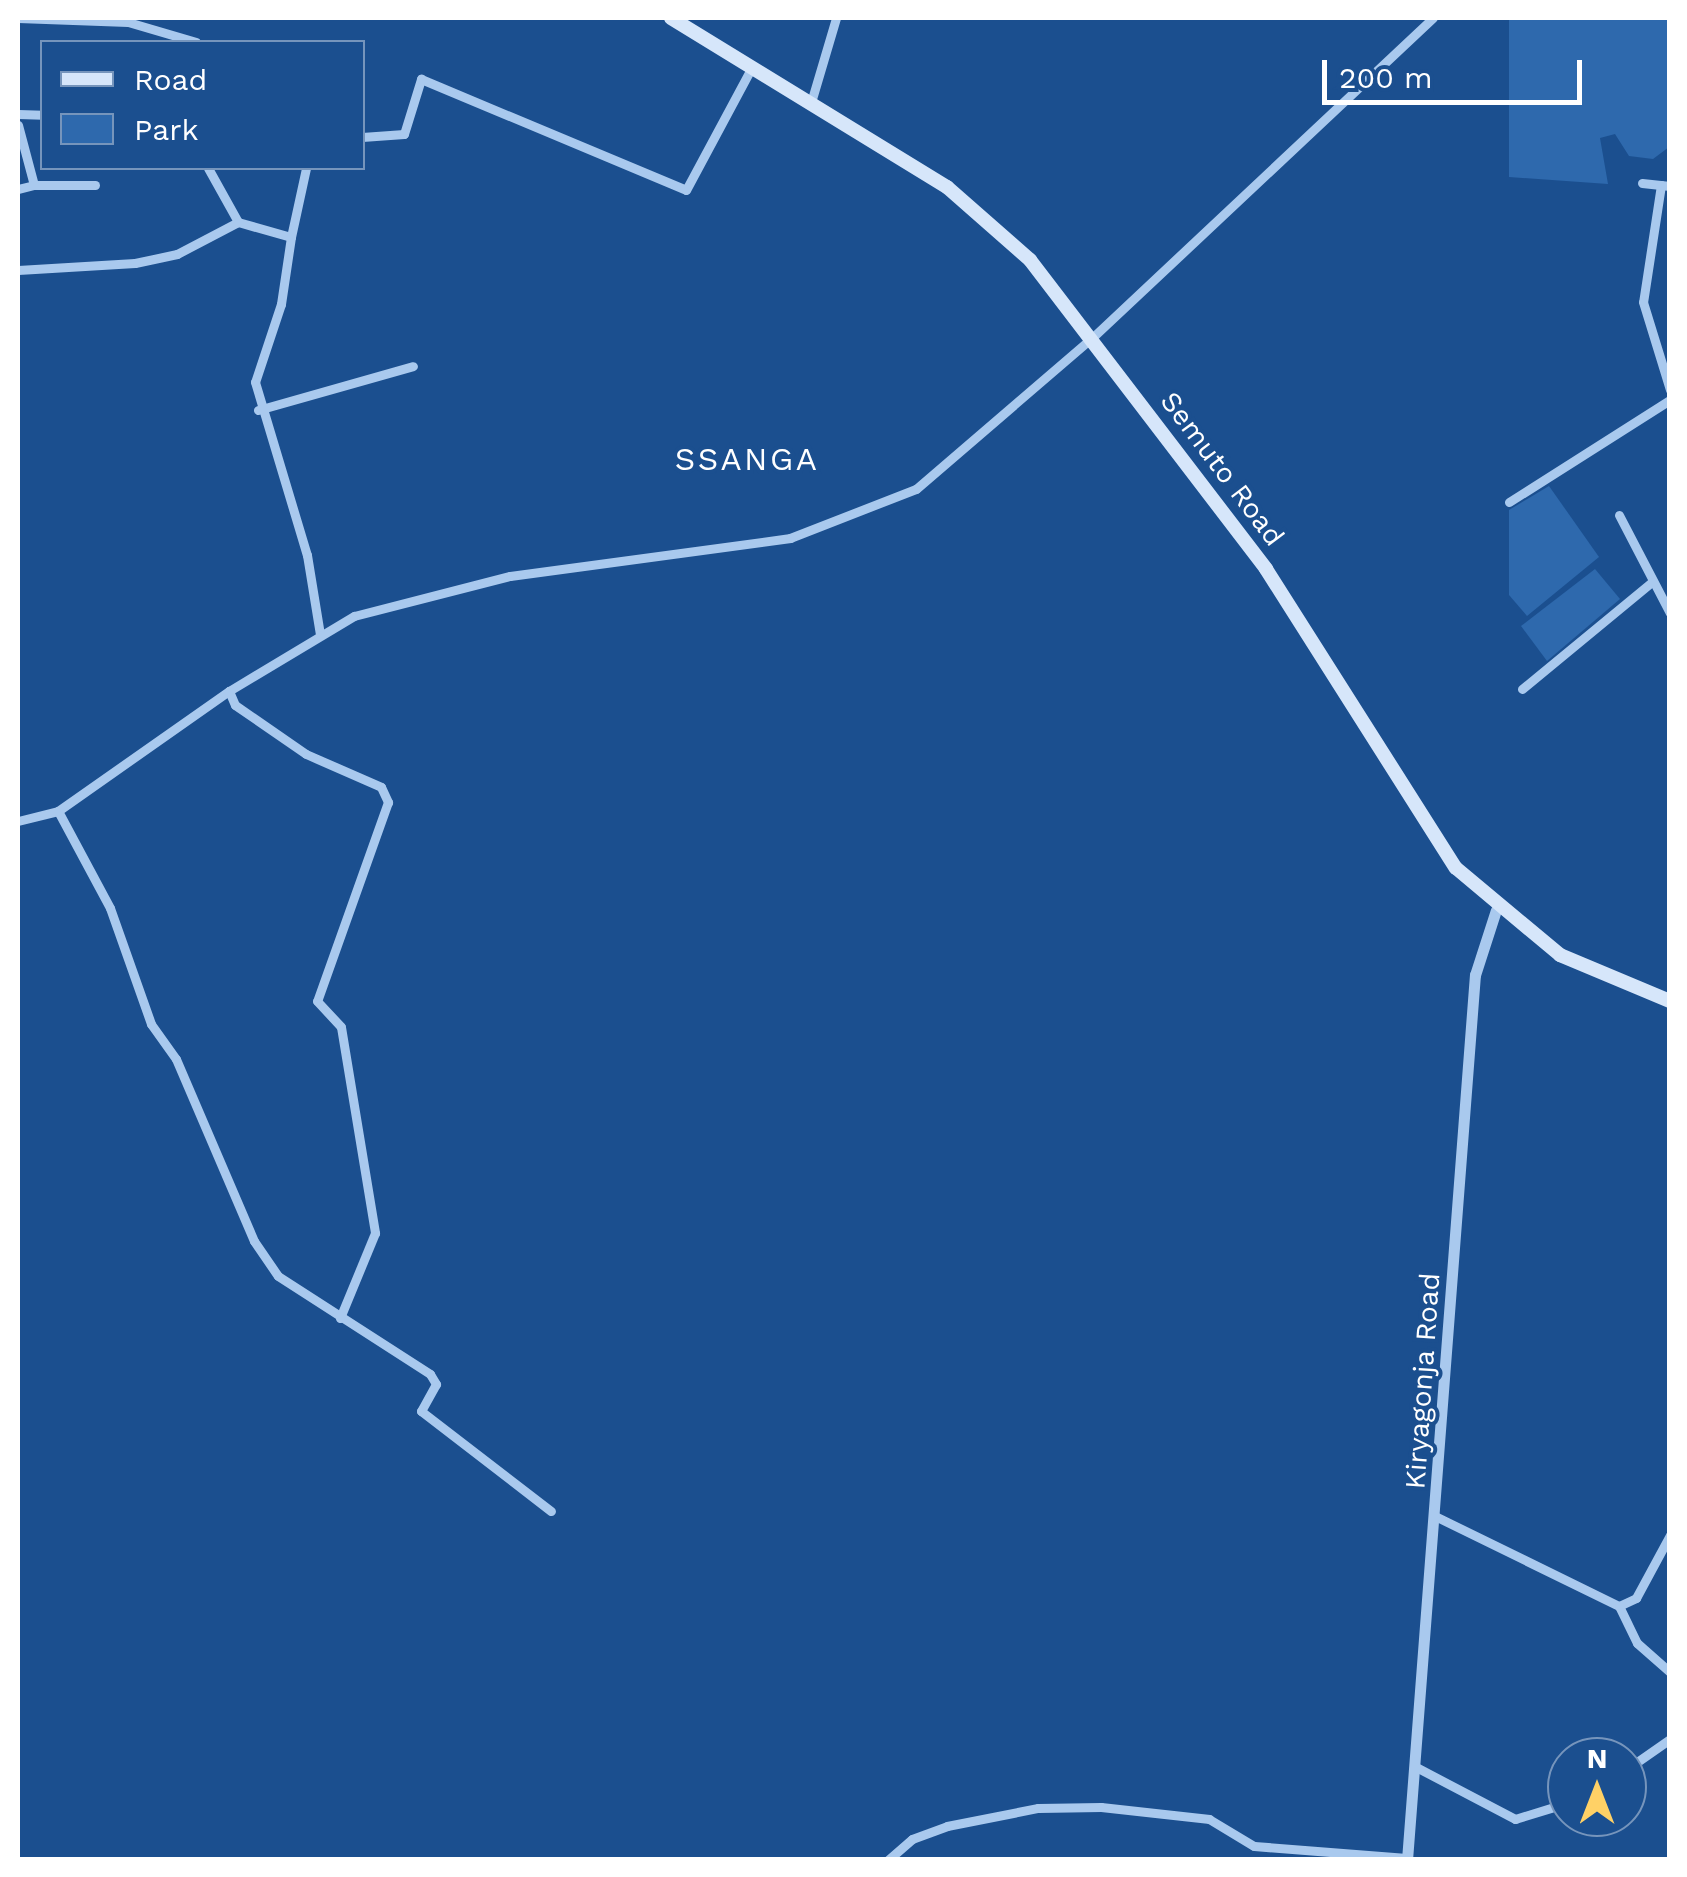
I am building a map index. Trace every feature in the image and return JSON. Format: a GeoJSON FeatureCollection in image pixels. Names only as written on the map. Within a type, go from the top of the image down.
{"type":"FeatureCollection","features":[{"type":"Feature","properties":{"kind":"main road","name":"Semuto Road"},"geometry":{"type":"LineString","coordinates":[[671,18],[812,99],[947,187],[1030,260],[1093,337],[1266,569],[1456,868],[1496,910],[1599,977],[1670,1002]]}},
{"type":"Feature","properties":{"kind":"street"},"geometry":{"type":"LineString","coordinates":[[18,18],[126,20],[190,40]]}},
{"type":"Feature","properties":{"kind":"street"},"geometry":{"type":"LineString","coordinates":[[812,99],[836,18]]}},
{"type":"Feature","properties":{"kind":"street"},"geometry":{"type":"LineString","coordinates":[[18,820],[58,812],[228,691],[354,616],[510,576],[790,538],[916,489],[1093,337],[1433,18]]}},
{"type":"Feature","properties":{"kind":"street"},"geometry":{"type":"LineString","coordinates":[[365,137],[404,134],[421,79],[686,190],[753,66]]}},
{"type":"Feature","properties":{"kind":"street"},"geometry":{"type":"LineString","coordinates":[[18,125],[34,185]]}},
{"type":"Feature","properties":{"kind":"street"},"geometry":{"type":"LineString","coordinates":[[209,170],[238,222]]}},
{"type":"Feature","properties":{"kind":"street"},"geometry":{"type":"LineString","coordinates":[[306,170],[282,304],[255,382],[258,410],[307,555],[320,634]]}},
{"type":"Feature","properties":{"kind":"street"},"geometry":{"type":"LineString","coordinates":[[1642,183],[1665,186],[1642,302],[1670,390]]}},
{"type":"Feature","properties":{"kind":"street"},"geometry":{"type":"LineString","coordinates":[[18,190],[34,185],[95,185]]}},
{"type":"Feature","properties":{"kind":"street"},"geometry":{"type":"LineString","coordinates":[[18,270],[136,263],[177,254],[238,222],[291,237]]}},
{"type":"Feature","properties":{"kind":"street"},"geometry":{"type":"LineString","coordinates":[[258,410],[414,366]]}},
{"type":"Feature","properties":{"kind":"street"},"geometry":{"type":"LineString","coordinates":[[1509,502],[1670,400]]}},
{"type":"Feature","properties":{"kind":"street"},"geometry":{"type":"LineString","coordinates":[[1619,515],[1670,612]]}},
{"type":"Feature","properties":{"kind":"street"},"geometry":{"type":"LineString","coordinates":[[1522,689],[1652,582]]}},
{"type":"Feature","properties":{"kind":"street"},"geometry":{"type":"LineString","coordinates":[[228,691],[235,705],[306,754],[380,786],[388,802],[317,1001],[341,1026],[375,1232],[340,1318]]}},
{"type":"Feature","properties":{"kind":"street"},"geometry":{"type":"LineString","coordinates":[[58,812],[110,908],[152,1024],[176,1060],[254,1242],[278,1276],[430,1374],[436,1384],[420,1411],[551,1510]]}},
{"type":"Feature","properties":{"kind":"street","name":"Kiryagonja Road"},"geometry":{"type":"LineString","coordinates":[[1407,1859],[1437,1517],[1475,975],[1496,910]]}},
{"type":"Feature","properties":{"kind":"street"},"geometry":{"type":"LineString","coordinates":[[1437,1517],[1620,1606],[1637,1642],[1670,1672]]}},
{"type":"Feature","properties":{"kind":"street"},"geometry":{"type":"LineString","coordinates":[[1620,1606],[1636,1598],[1670,1535]]}},
{"type":"Feature","properties":{"kind":"street"},"geometry":{"type":"LineString","coordinates":[[1647,1755],[1670,1739]]}},
{"type":"Feature","properties":{"kind":"street"},"geometry":{"type":"LineString","coordinates":[[1416,1767],[1515,1819],[1547,1809]]}},
{"type":"Feature","properties":{"kind":"street"},"geometry":{"type":"LineString","coordinates":[[888,1860],[912,1838],[947,1826],[1070,1808],[1209,1819],[1254,1846],[1407,1859]]}},
{"type":"Feature","properties":{"kind":"green space"},"geometry":{"type":"Polygon","coordinates":[[[1509,18],[1669,18],[1669,147],[1653,159],[1629,156],[1615,134],[1600,138],[1608,184],[1509,177],[1509,18]]]}},
{"type":"Feature","properties":{"kind":"green space"},"geometry":{"type":"Polygon","coordinates":[[[1549,486],[1599,557],[1527,616],[1509,595],[1509,510],[1549,486]]]}},
{"type":"Feature","properties":{"kind":"green space"},"geometry":{"type":"Polygon","coordinates":[[[1595,569],[1620,599],[1547,661],[1521,626],[1595,569]]]}},
{"type":"Feature","properties":{"kind":"district","name":"SSANGA"},"geometry":{"type":"Point","coordinates":[747,459]}}]}
